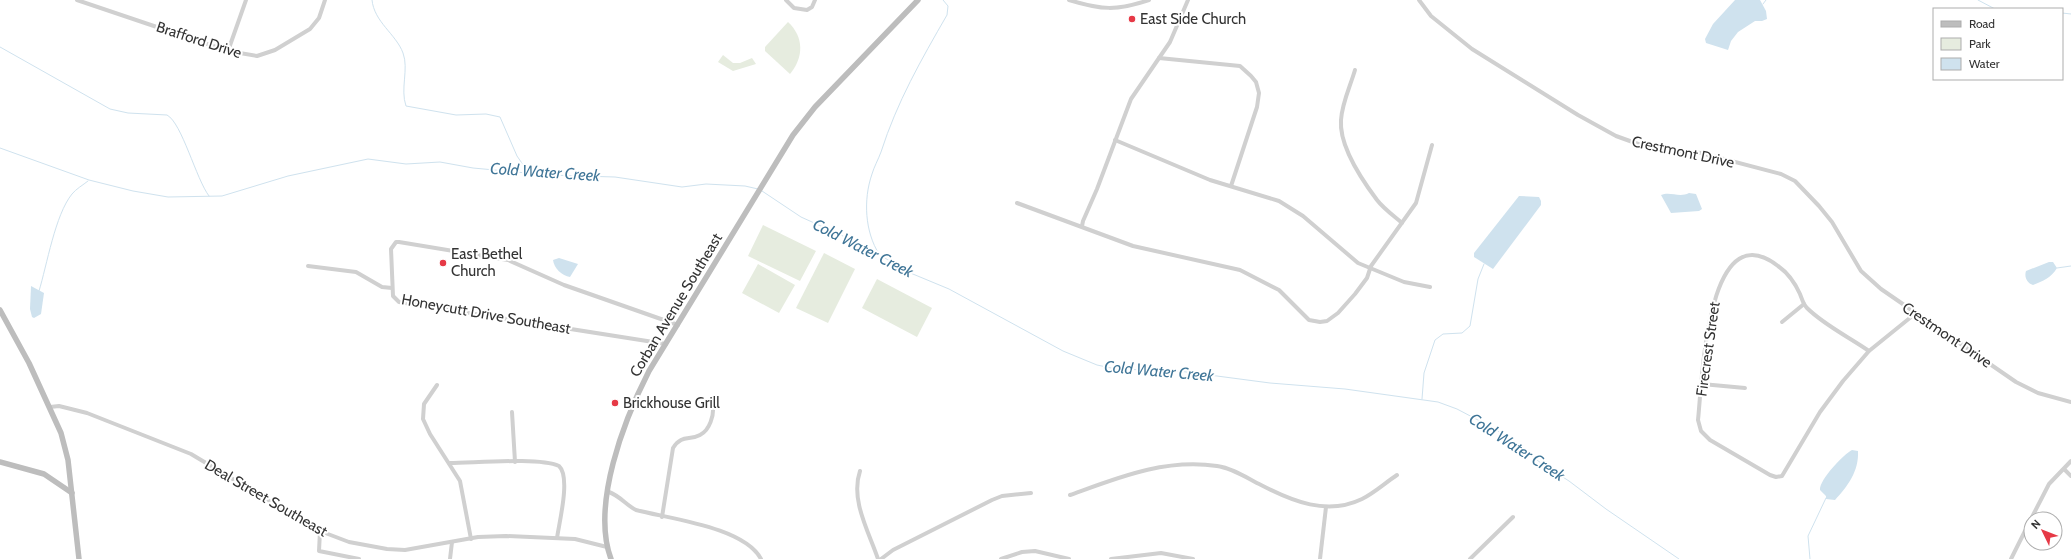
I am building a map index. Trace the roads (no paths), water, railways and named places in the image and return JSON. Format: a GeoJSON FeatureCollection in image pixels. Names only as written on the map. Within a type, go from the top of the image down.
{"type":"FeatureCollection","features":[{"type":"Feature","properties":{"kind":"main road","name":"Corban Avenue Southeast"},"geometry":{"type":"LineString","coordinates":[[611,559],[607,547],[605,527],[614,460],[625,422],[649,371],[793,135],[815,107],[918,0]]}},
{"type":"Feature","properties":{"kind":"main road"},"geometry":{"type":"LineString","coordinates":[[0,310],[11,328],[50,407],[64,441],[72,493],[79,559]]}},
{"type":"Feature","properties":{"kind":"main road"},"geometry":{"type":"LineString","coordinates":[[0,462],[44,474],[72,493]]}},
{"type":"Feature","properties":{"kind":"street","name":"Brafford Drive"},"geometry":{"type":"LineString","coordinates":[[77,0],[228,51],[251,56],[262,55],[275,50],[310,29],[319,18],[325,0]]}},
{"type":"Feature","properties":{"kind":"street"},"geometry":{"type":"LineString","coordinates":[[228,51],[246,0]]}},
{"type":"Feature","properties":{"kind":"street"},"geometry":{"type":"LineString","coordinates":[[786,0],[794,8],[807,10],[812,7],[815,0]]}},
{"type":"Feature","properties":{"kind":"street"},"geometry":{"type":"LineString","coordinates":[[1069,0],[1110,9],[1128,7],[1149,0]]}},
{"type":"Feature","properties":{"kind":"street"},"geometry":{"type":"LineString","coordinates":[[1082,226],[1131,100],[1172,39],[1188,0]]}},
{"type":"Feature","properties":{"kind":"street","name":"Crestmont Drive"},"geometry":{"type":"LineString","coordinates":[[1419,0],[1431,16],[1472,49],[1533,85],[1578,115],[1616,136],[1652,149],[1701,153],[1781,174],[1794,181],[1819,206],[1832,222],[1861,271],[1881,290],[2029,390],[2071,402]]}},
{"type":"Feature","properties":{"kind":"street"},"geometry":{"type":"LineString","coordinates":[[1159,58],[1240,66],[1256,82],[1259,93],[1257,107],[1231,186]]}},
{"type":"Feature","properties":{"kind":"street"},"geometry":{"type":"LineString","coordinates":[[1355,70],[1343,107],[1341,119],[1345,147],[1377,200],[1402,223]]}},
{"type":"Feature","properties":{"kind":"street"},"geometry":{"type":"LineString","coordinates":[[1115,140],[1181,169],[1272,198],[1291,207],[1352,258],[1370,269],[1404,282],[1430,287]]}},
{"type":"Feature","properties":{"kind":"street"},"geometry":{"type":"LineString","coordinates":[[1017,203],[1133,246],[1230,267],[1252,274],[1279,290],[1305,317],[1315,322],[1327,321],[1341,310],[1367,278],[1370,269],[1416,203],[1432,145]]}},
{"type":"Feature","properties":{"kind":"street","name":"Honeycutt Drive Southeast"},"geometry":{"type":"LineString","coordinates":[[666,344],[402,302],[394,298],[392,288],[391,249],[396,242],[406,242],[508,260],[571,288],[678,325]]}},
{"type":"Feature","properties":{"kind":"street","name":"Firecrest Street"},"geometry":{"type":"LineString","coordinates":[[1746,256],[1756,256],[1767,259],[1778,265],[1793,280],[1804,304],[1812,312],[1869,351],[1823,408],[1782,476],[1776,477],[1702,434],[1698,420],[1714,299],[1719,285],[1737,260],[1746,256]]}},
{"type":"Feature","properties":{"kind":"street"},"geometry":{"type":"LineString","coordinates":[[308,266],[356,272],[382,287],[392,288]]}},
{"type":"Feature","properties":{"kind":"street"},"geometry":{"type":"LineString","coordinates":[[1782,322],[1804,304]]}},
{"type":"Feature","properties":{"kind":"street"},"geometry":{"type":"LineString","coordinates":[[1869,351],[1916,313]]}},
{"type":"Feature","properties":{"kind":"street"},"geometry":{"type":"LineString","coordinates":[[1702,384],[1746,388]]}},
{"type":"Feature","properties":{"kind":"street"},"geometry":{"type":"LineString","coordinates":[[437,385],[424,404],[423,419],[430,434],[450,463],[462,487],[471,539]]}},
{"type":"Feature","properties":{"kind":"street"},"geometry":{"type":"LineString","coordinates":[[662,517],[673,448],[681,439],[699,436],[703,433],[714,414],[713,405]]}},
{"type":"Feature","properties":{"kind":"street","name":"Deal Street Southeast"},"geometry":{"type":"LineString","coordinates":[[50,407],[59,406],[87,413],[190,454],[320,531],[349,542],[387,549],[424,548],[471,539],[506,536],[575,539],[607,547]]}},
{"type":"Feature","properties":{"kind":"street"},"geometry":{"type":"LineString","coordinates":[[512,412],[515,462]]}},
{"type":"Feature","properties":{"kind":"street"},"geometry":{"type":"LineString","coordinates":[[2035,511],[2050,484],[2071,461]]}},
{"type":"Feature","properties":{"kind":"street"},"geometry":{"type":"LineString","coordinates":[[450,463],[515,462],[551,463],[559,466],[562,469],[564,484],[557,538]]}},
{"type":"Feature","properties":{"kind":"street"},"geometry":{"type":"LineString","coordinates":[[1070,495],[1142,470],[1208,465],[1226,468],[1293,501],[1326,507],[1346,504],[1362,499],[1396,475]]}},
{"type":"Feature","properties":{"kind":"street"},"geometry":{"type":"LineString","coordinates":[[2064,469],[2071,476]]}},
{"type":"Feature","properties":{"kind":"street"},"geometry":{"type":"LineString","coordinates":[[860,471],[857,479],[859,503],[863,519],[880,559],[893,550],[992,500],[1002,496],[1031,493]]}},
{"type":"Feature","properties":{"kind":"street"},"geometry":{"type":"LineString","coordinates":[[609,492],[618,496],[629,507],[636,510],[719,530],[753,548],[761,559]]}},
{"type":"Feature","properties":{"kind":"street"},"geometry":{"type":"LineString","coordinates":[[1320,559],[1326,507]]}},
{"type":"Feature","properties":{"kind":"street"},"geometry":{"type":"LineString","coordinates":[[1470,559],[1513,517]]}},
{"type":"Feature","properties":{"kind":"street"},"geometry":{"type":"LineString","coordinates":[[320,531],[319,551],[359,559]]}},
{"type":"Feature","properties":{"kind":"street"},"geometry":{"type":"LineString","coordinates":[[2011,559],[2023,535]]}},
{"type":"Feature","properties":{"kind":"street"},"geometry":{"type":"LineString","coordinates":[[450,559],[452,542]]}},
{"type":"Feature","properties":{"kind":"street"},"geometry":{"type":"LineString","coordinates":[[1001,559],[1022,552],[1035,551],[1069,559]]}},
{"type":"Feature","properties":{"kind":"street"},"geometry":{"type":"LineString","coordinates":[[1111,559],[1154,553],[1178,558],[1193,559]]}},
{"type":"Feature","properties":{"kind":"water"},"geometry":{"type":"Polygon","coordinates":[[[1735,0],[1760,0],[1766,11],[1767,19],[1755,21],[1738,32],[1731,41],[1728,50],[1706,43],[1705,39],[1713,24],[1735,0]]]}},
{"type":"Feature","properties":{"kind":"water"},"geometry":{"type":"Polygon","coordinates":[[[1689,193],[1696,194],[1702,209],[1699,211],[1671,213],[1661,195],[1682,195],[1689,193]]]}},
{"type":"Feature","properties":{"kind":"water"},"geometry":{"type":"Polygon","coordinates":[[[1519,196],[1539,197],[1541,205],[1493,269],[1474,257],[1474,253],[1519,196]]]}},
{"type":"Feature","properties":{"kind":"water"},"geometry":{"type":"Polygon","coordinates":[[[559,258],[578,264],[570,277],[561,273],[555,266],[553,260],[559,258]]]}},
{"type":"Feature","properties":{"kind":"water"},"geometry":{"type":"Polygon","coordinates":[[[2049,262],[2053,262],[2057,268],[2052,274],[2033,285],[2029,283],[2026,278],[2026,271],[2049,262]]]}},
{"type":"Feature","properties":{"kind":"water"},"geometry":{"type":"Polygon","coordinates":[[[31,286],[44,293],[41,314],[34,318],[32,317],[30,309],[31,286]]]}},
{"type":"Feature","properties":{"kind":"water"},"geometry":{"type":"Polygon","coordinates":[[[1852,450],[1858,451],[1858,458],[1852,478],[1835,500],[1826,499],[1826,496],[1820,490],[1823,480],[1838,462],[1852,450]]]}},
{"type":"Feature","properties":{"kind":"waterway"},"geometry":{"type":"LineString","coordinates":[[372,0],[377,15],[400,46],[405,59],[404,99],[406,106],[456,115],[486,114],[500,117],[517,156],[528,172]]}},
{"type":"Feature","properties":{"kind":"waterway"},"geometry":{"type":"LineString","coordinates":[[879,254],[874,245],[868,226],[867,194],[869,184],[894,116],[919,65],[947,15],[948,6],[943,0]]}},
{"type":"Feature","properties":{"kind":"waterway"},"geometry":{"type":"LineString","coordinates":[[1763,4],[1766,0]]}},
{"type":"Feature","properties":{"kind":"waterway"},"geometry":{"type":"LineString","coordinates":[[1978,0],[1993,8]]}},
{"type":"Feature","properties":{"kind":"waterway"},"geometry":{"type":"LineString","coordinates":[[2063,13],[2071,14]]}},
{"type":"Feature","properties":{"kind":"waterway"},"geometry":{"type":"LineString","coordinates":[[0,47],[110,109],[128,113],[167,115],[173,120],[178,129],[209,196]]}},
{"type":"Feature","properties":{"kind":"waterway","name":"Cold Water Creek"},"geometry":{"type":"LineString","coordinates":[[0,148],[89,180],[133,191],[168,197],[222,196],[288,176],[368,159],[406,164],[440,162],[473,168],[548,175],[615,177],[682,187],[706,184],[745,186],[758,189]]}},
{"type":"Feature","properties":{"kind":"waterway"},"geometry":{"type":"LineString","coordinates":[[39,291],[52,241],[61,214],[72,194],[88,181]]}},
{"type":"Feature","properties":{"kind":"waterway","name":"Cold Water Creek"},"geometry":{"type":"LineString","coordinates":[[762,191],[801,217],[865,246],[908,272],[949,289],[1063,351],[1097,365],[1116,369],[1179,371],[1270,383],[1345,389],[1438,402],[1457,409],[1495,429],[1606,509],[1679,559]]}},
{"type":"Feature","properties":{"kind":"waterway"},"geometry":{"type":"LineString","coordinates":[[1422,399],[1424,373],[1435,340],[1443,334],[1462,333],[1470,326],[1478,279],[1484,264]]}},
{"type":"Feature","properties":{"kind":"waterway"},"geometry":{"type":"LineString","coordinates":[[2057,268],[2071,266]]}},
{"type":"Feature","properties":{"kind":"waterway"},"geometry":{"type":"LineString","coordinates":[[1810,559],[1808,536],[1826,498]]}},
{"type":"Feature","properties":{"kind":"place","name":"East Side Church"},"geometry":{"type":"Point","coordinates":[1132,19]}},
{"type":"Feature","properties":{"kind":"place","name":"East Bethel Church"},"geometry":{"type":"Point","coordinates":[443,263]}},
{"type":"Feature","properties":{"kind":"place","name":"Brickhouse Grill"},"geometry":{"type":"Point","coordinates":[615,403]}}]}
